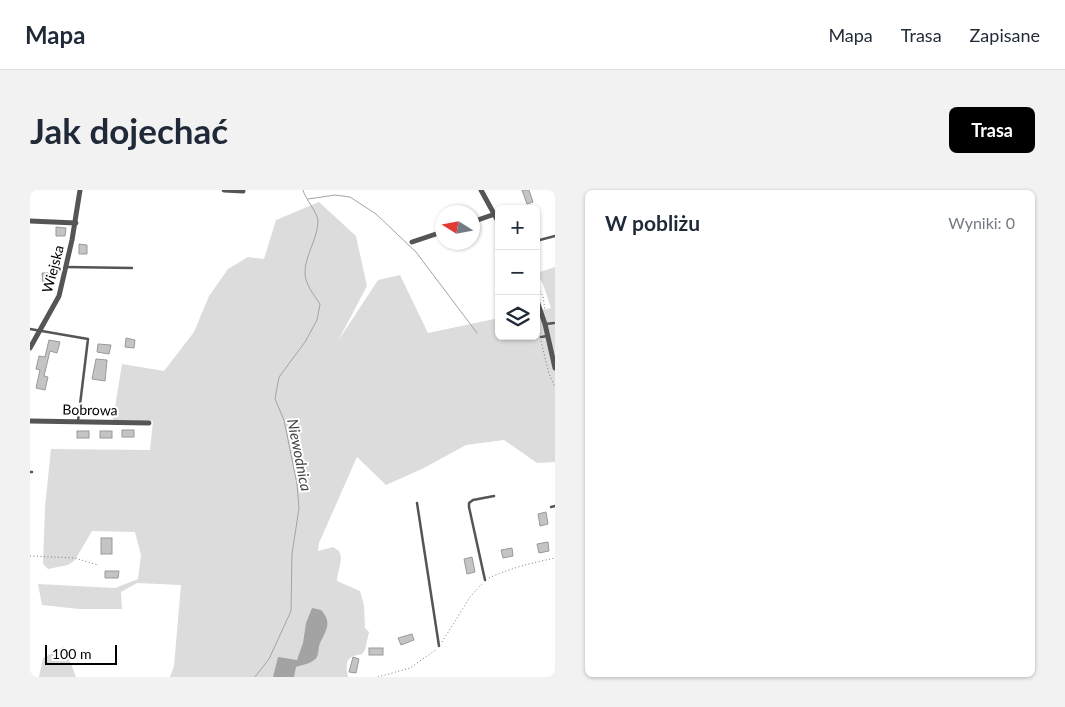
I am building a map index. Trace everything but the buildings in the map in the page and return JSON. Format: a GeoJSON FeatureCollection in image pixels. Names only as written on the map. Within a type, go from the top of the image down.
{"type":"FeatureCollection","features":[{"type":"Feature","properties":{"kind":"street","name":"Wiejska"},"geometry":{"type":"LineString","coordinates":[[30,348],[59,296],[76,223],[80,190]]}},
{"type":"Feature","properties":{"kind":"street"},"geometry":{"type":"LineString","coordinates":[[224,190],[243,191]]}},
{"type":"Feature","properties":{"kind":"street"},"geometry":{"type":"LineString","coordinates":[[480,219],[494,214],[481,190]]}},
{"type":"Feature","properties":{"kind":"street"},"geometry":{"type":"LineString","coordinates":[[30,221],[76,223]]}},
{"type":"Feature","properties":{"kind":"street"},"geometry":{"type":"LineString","coordinates":[[412,242],[435,234]]}},
{"type":"Feature","properties":{"kind":"street"},"geometry":{"type":"LineString","coordinates":[[540,310],[545,324],[544,336],[555,368]]}},
{"type":"Feature","properties":{"kind":"street","name":"Bobrowa"},"geometry":{"type":"LineString","coordinates":[[30,421],[149,423]]}},
{"type":"Feature","properties":{"kind":"lane"},"geometry":{"type":"LineString","coordinates":[[540,240],[555,236]]}},
{"type":"Feature","properties":{"kind":"lane"},"geometry":{"type":"LineString","coordinates":[[66,266],[132,268]]}},
{"type":"Feature","properties":{"kind":"lane"},"geometry":{"type":"LineString","coordinates":[[545,324],[554,322]]}},
{"type":"Feature","properties":{"kind":"lane"},"geometry":{"type":"LineString","coordinates":[[30,329],[88,339],[78,421]]}},
{"type":"Feature","properties":{"kind":"lane"},"geometry":{"type":"LineString","coordinates":[[485,580],[469,507],[473,500],[494,496]]}},
{"type":"Feature","properties":{"kind":"lane"},"geometry":{"type":"LineString","coordinates":[[417,503],[439,646]]}},
{"type":"Feature","properties":{"kind":"path"},"geometry":{"type":"LineString","coordinates":[[540,326],[544,336],[549,374],[555,387]]}},
{"type":"Feature","properties":{"kind":"path"},"geometry":{"type":"LineString","coordinates":[[30,556],[75,558],[98,565]]}},
{"type":"Feature","properties":{"kind":"path"},"geometry":{"type":"LineString","coordinates":[[378,677],[410,668],[439,646],[470,596],[485,580],[503,571],[555,558]]}},
{"type":"Feature","properties":{"kind":"shaded area"},"geometry":{"type":"Polygon","coordinates":[[[319,202],[356,236],[367,286],[338,341],[378,280],[400,275],[428,333],[495,319],[495,340],[540,340],[540,310],[551,308],[540,278],[540,272],[555,267],[555,462],[537,463],[504,440],[466,445],[422,469],[386,485],[357,457],[319,543],[318,551],[333,547],[339,551],[341,562],[337,581],[360,591],[364,605],[365,628],[369,632],[365,650],[362,654],[353,656],[348,661],[348,677],[170,677],[174,666],[181,585],[137,583],[121,592],[122,609],[79,609],[42,605],[38,584],[115,588],[138,579],[141,555],[135,532],[92,531],[75,560],[68,565],[48,569],[43,564],[45,507],[51,449],[150,450],[153,421],[113,420],[122,364],[164,371],[194,332],[209,296],[228,269],[248,257],[264,259],[276,220],[319,202]]]}},
{"type":"Feature","properties":{"kind":"shaded area"},"geometry":{"type":"Polygon","coordinates":[[[312,608],[321,610],[327,620],[327,628],[319,646],[316,659],[296,667],[294,677],[273,677],[278,657],[297,660],[303,643],[306,623],[312,608]]]}},
{"type":"Feature","properties":{"kind":"shaded area"},"geometry":{"type":"Polygon","coordinates":[[[64,646],[76,677],[39,677],[43,658],[64,646]]]}},
{"type":"Feature","properties":{"kind":"waterway","name":"Niewodnica"},"geometry":{"type":"LineString","coordinates":[[255,677],[269,659],[291,611],[292,554],[299,508],[297,484],[284,420],[275,399],[279,377],[305,342],[317,320],[320,304],[305,277],[305,267],[316,234],[318,221],[303,190]]}},
{"type":"Feature","properties":{"kind":"waterway"},"geometry":{"type":"LineString","coordinates":[[308,199],[335,195],[350,197],[376,214],[416,252],[477,333]]}}]}
